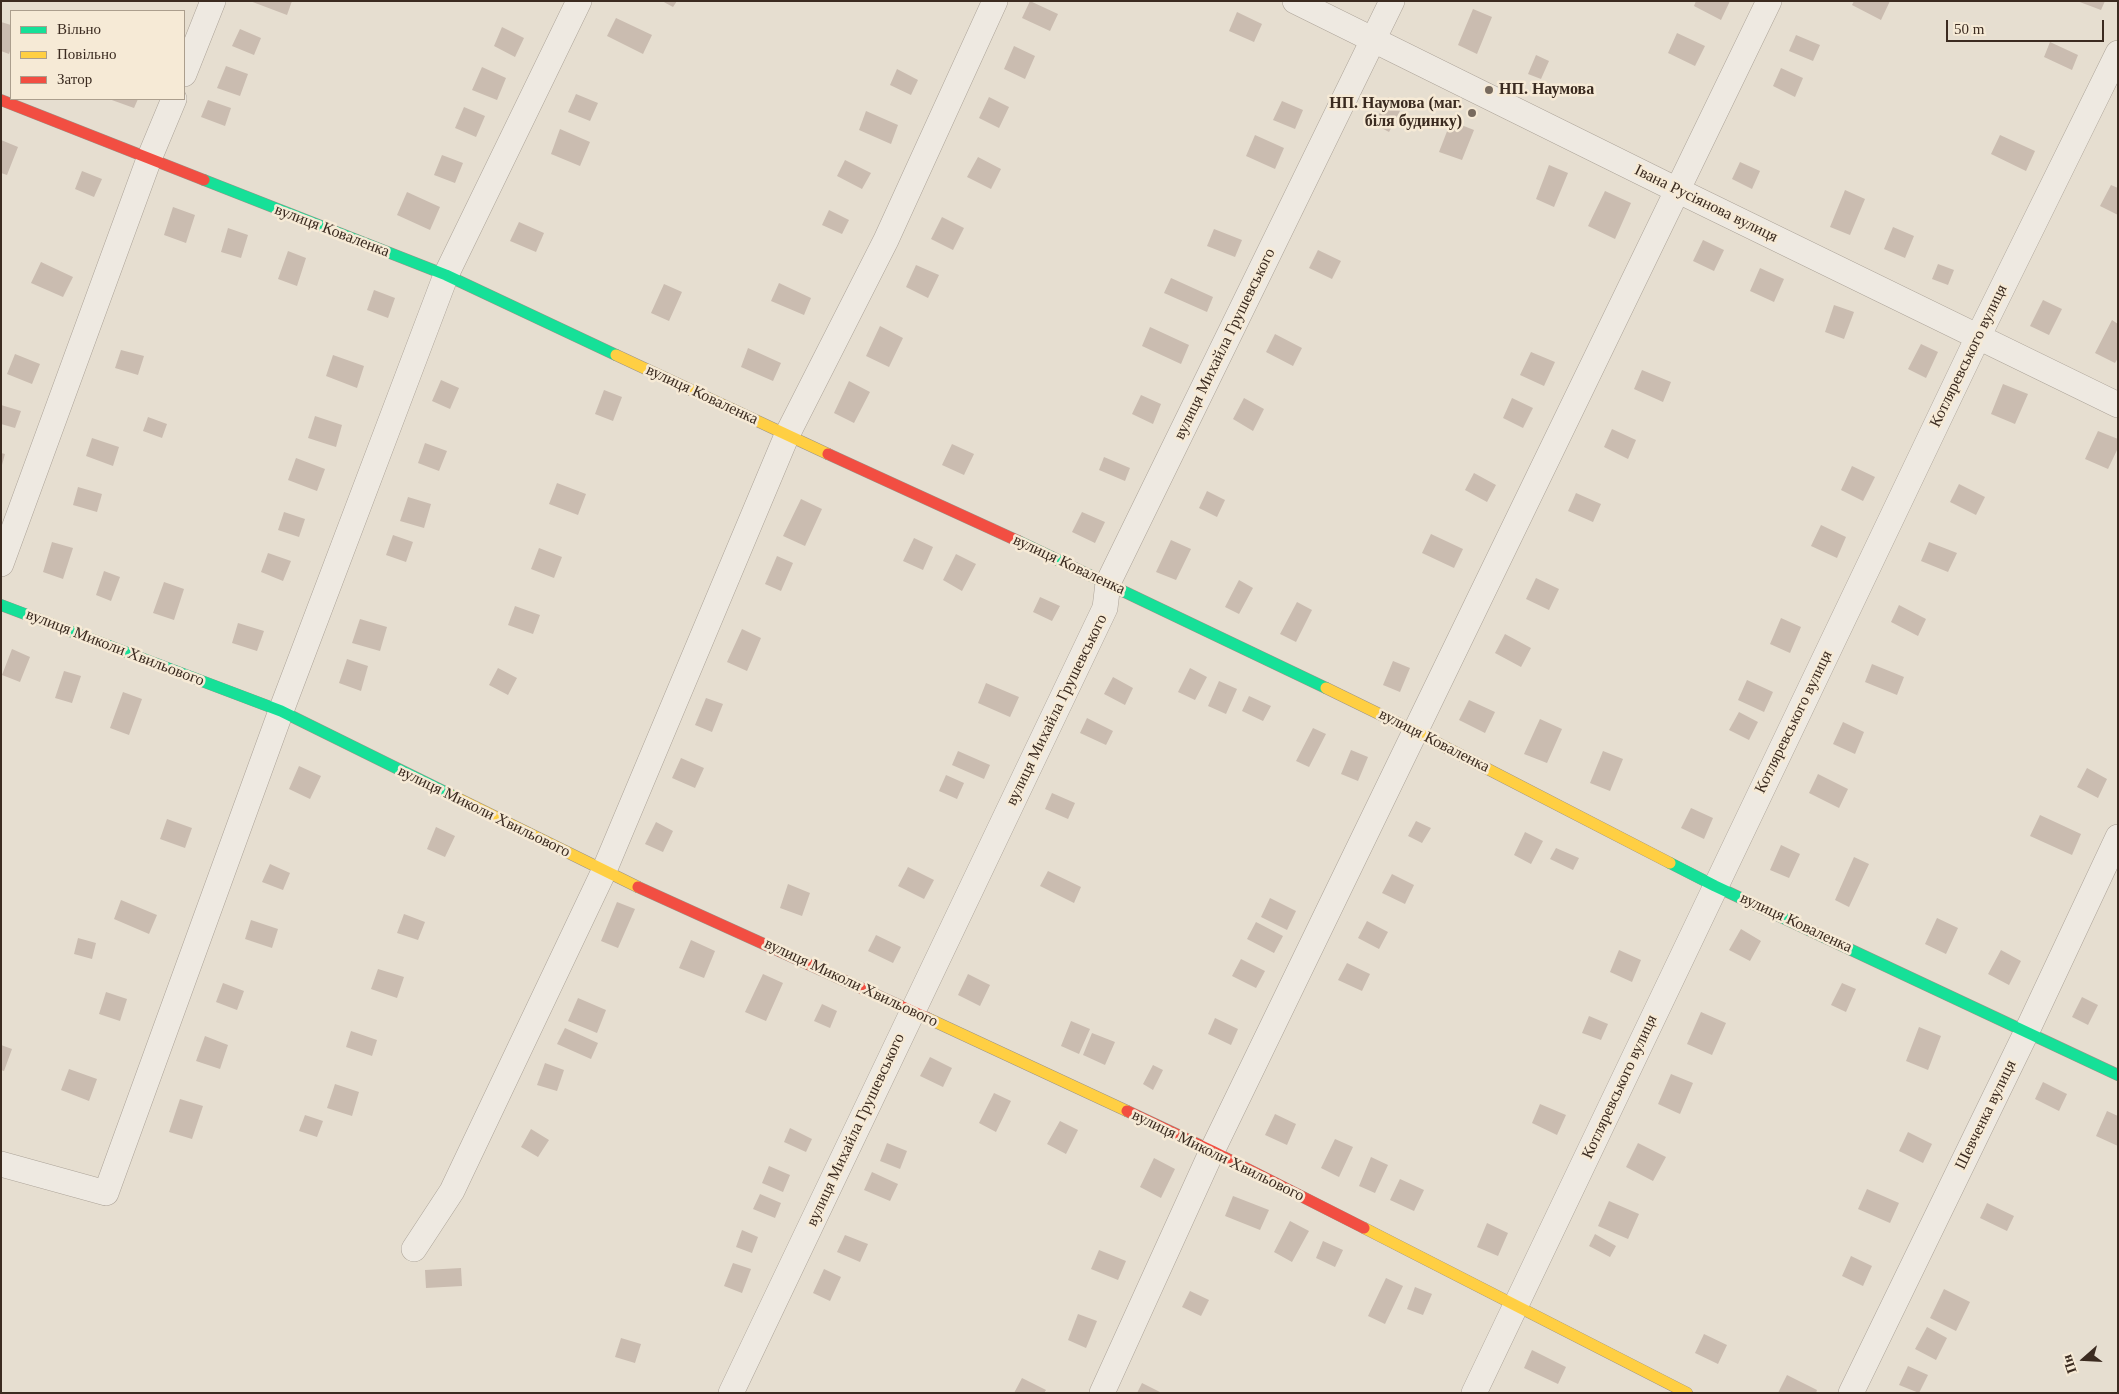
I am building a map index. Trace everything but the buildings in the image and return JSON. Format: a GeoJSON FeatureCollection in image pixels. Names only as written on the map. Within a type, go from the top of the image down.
{"type":"FeatureCollection","features":[{"type":"Feature","properties":{"kind":"street"},"geometry":{"type":"LineString","coordinates":[[185,71],[213,1]]}},
{"type":"Feature","properties":{"kind":"street"},"geometry":{"type":"LineString","coordinates":[[1,1164],[106,1193],[281,711],[446,275],[578,1]]}},
{"type":"Feature","properties":{"kind":"street"},"geometry":{"type":"LineString","coordinates":[[414,1249],[452,1191],[604,871],[787,436],[886,240],[995,1]]}},
{"type":"Feature","properties":{"kind":"street","name":"Івана Русіянова вулиця"},"geometry":{"type":"LineString","coordinates":[[1295,1],[1373,41],[2118,405]]}},
{"type":"Feature","properties":{"kind":"street","name":"вулиця Михайла Грушевського"},"geometry":{"type":"LineString","coordinates":[[731,1393],[1106,608],[1108,583],[1392,1]]}},
{"type":"Feature","properties":{"kind":"street"},"geometry":{"type":"LineString","coordinates":[[1102,1393],[1212,1151],[1414,730],[1769,1]]}},
{"type":"Feature","properties":{"kind":"street","name":"Котляревського вулиця"},"geometry":{"type":"LineString","coordinates":[[1474,1393],[1978,337],[2118,53]]}},
{"type":"Feature","properties":{"kind":"street","name":"вулиця Коваленка"},"geometry":{"type":"LineString","coordinates":[[1,100],[446,275],[787,436],[1108,583],[1414,730],[1715,886],[2118,1074]]}},
{"type":"Feature","properties":{"kind":"street"},"geometry":{"type":"LineString","coordinates":[[1,564],[149,159],[174,100]]}},
{"type":"Feature","properties":{"kind":"street","name":"вулиця Миколи Хвильового"},"geometry":{"type":"LineString","coordinates":[[1,605],[281,711],[604,871],[913,1011],[1212,1151],[1687,1393]]}},
{"type":"Feature","properties":{"kind":"street","name":"Шевченка вулиця"},"geometry":{"type":"LineString","coordinates":[[1851,1393],[2027,1031],[2118,837]]}},
{"type":"Feature","properties":{"kind":"traffic: fast"},"geometry":{"type":"LineString","coordinates":[[204,180],[446,275],[616,355]]}},
{"type":"Feature","properties":{"kind":"traffic: fast"},"geometry":{"type":"LineString","coordinates":[[1018,541],[1326,688]]}},
{"type":"Feature","properties":{"kind":"traffic: fast"},"geometry":{"type":"LineString","coordinates":[[1,605],[281,711],[453,796]]}},
{"type":"Feature","properties":{"kind":"traffic: fast"},"geometry":{"type":"LineString","coordinates":[[1670,863],[1715,886],[2118,1075]]}},
{"type":"Feature","properties":{"kind":"traffic: slow"},"geometry":{"type":"LineString","coordinates":[[616,355],[828,454]]}},
{"type":"Feature","properties":{"kind":"traffic: slow"},"geometry":{"type":"LineString","coordinates":[[1326,688],[1414,731],[1670,863]]}},
{"type":"Feature","properties":{"kind":"traffic: slow"},"geometry":{"type":"LineString","coordinates":[[453,796],[638,887]]}},
{"type":"Feature","properties":{"kind":"traffic: slow"},"geometry":{"type":"LineString","coordinates":[[927,1018],[1127,1111]]}},
{"type":"Feature","properties":{"kind":"traffic: slow"},"geometry":{"type":"LineString","coordinates":[[1364,1228],[1687,1393]]}},
{"type":"Feature","properties":{"kind":"traffic: jam"},"geometry":{"type":"LineString","coordinates":[[1,100],[204,180]]}},
{"type":"Feature","properties":{"kind":"traffic: jam"},"geometry":{"type":"LineString","coordinates":[[828,454],[1018,541]]}},
{"type":"Feature","properties":{"kind":"traffic: jam"},"geometry":{"type":"LineString","coordinates":[[638,887],[927,1018]]}},
{"type":"Feature","properties":{"kind":"traffic: jam"},"geometry":{"type":"LineString","coordinates":[[1127,1111],[1212,1151],[1364,1228]]}},
{"type":"Feature","properties":{"kind":"place","name":"НП. Наумова"},"geometry":{"type":"Point","coordinates":[1489,90]}},
{"type":"Feature","properties":{"kind":"place","name":"НП. Наумова (маг. біля будинку)"},"geometry":{"type":"Point","coordinates":[1472,113]}}]}
